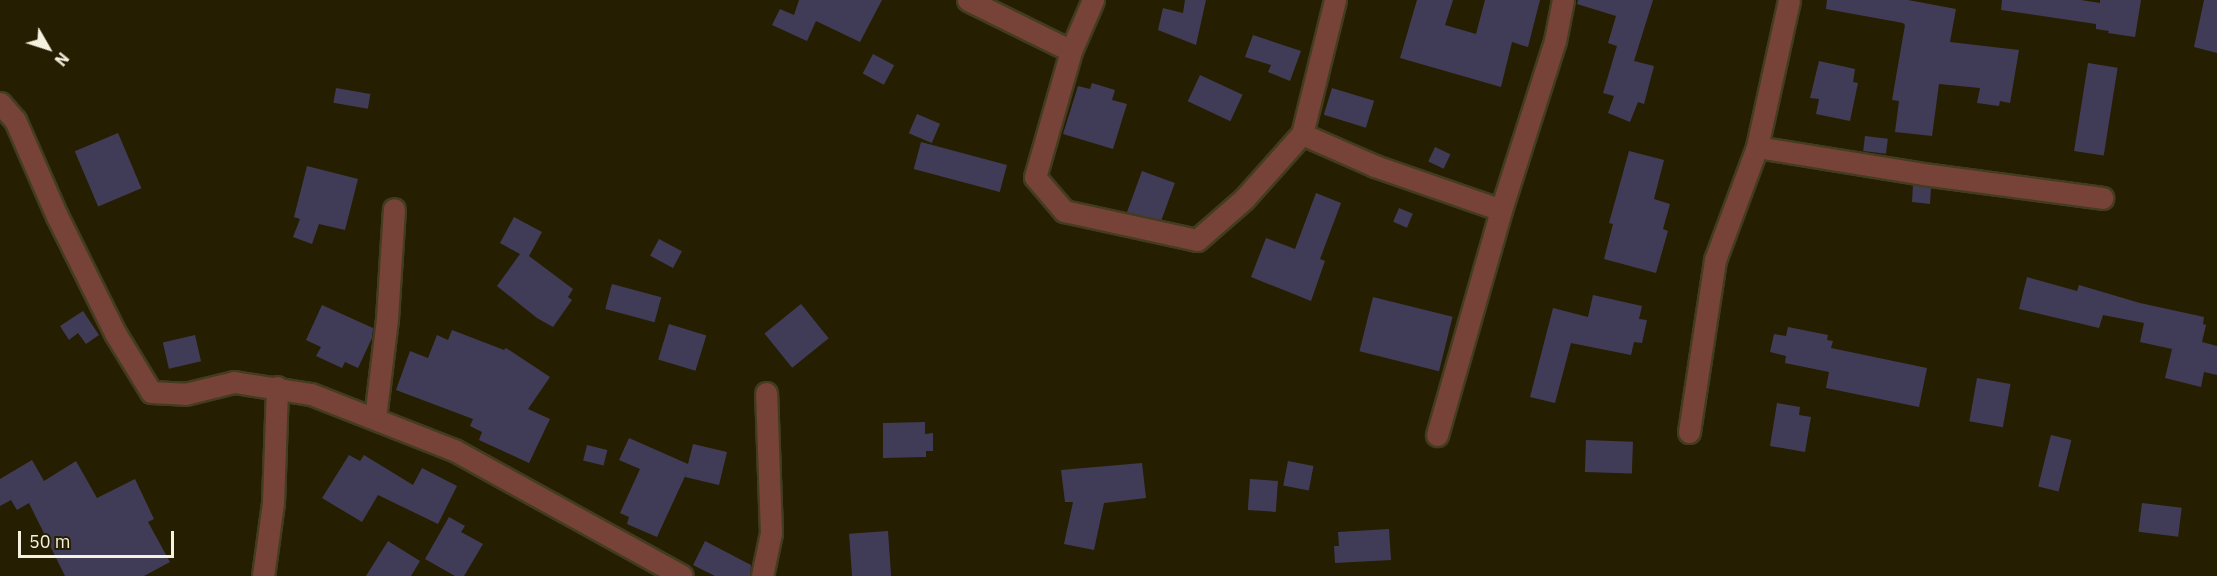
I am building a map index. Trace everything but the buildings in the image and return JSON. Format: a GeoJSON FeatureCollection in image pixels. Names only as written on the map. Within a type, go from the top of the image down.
{"type":"FeatureCollection","features":[{"type":"Feature","properties":{"kind":"street"},"geometry":{"type":"LineString","coordinates":[[968,0],[1071,51]]}},
{"type":"Feature","properties":{"kind":"street"},"geometry":{"type":"LineString","coordinates":[[1093,0],[1071,51],[1035,177],[1064,211],[1197,240],[1244,199],[1302,134],[1335,0]]}},
{"type":"Feature","properties":{"kind":"street"},"geometry":{"type":"LineString","coordinates":[[1437,435],[1501,210],[1555,42],[1563,0]]}},
{"type":"Feature","properties":{"kind":"street"},"geometry":{"type":"LineString","coordinates":[[1689,432],[1715,260],[1756,147],[1789,0]]}},
{"type":"Feature","properties":{"kind":"street"},"geometry":{"type":"LineString","coordinates":[[0,103],[15,120],[57,216],[110,322],[151,392],[185,394],[234,382],[311,394],[375,417],[454,450],[682,576]]}},
{"type":"Feature","properties":{"kind":"street"},"geometry":{"type":"LineString","coordinates":[[1302,134],[1375,166],[1501,210]]}},
{"type":"Feature","properties":{"kind":"street"},"geometry":{"type":"LineString","coordinates":[[1756,147],[1923,174],[2102,198]]}},
{"type":"Feature","properties":{"kind":"street"},"geometry":{"type":"LineString","coordinates":[[375,417],[387,319],[394,209]]}},
{"type":"Feature","properties":{"kind":"street"},"geometry":{"type":"LineString","coordinates":[[263,576],[273,503],[277,387]]}},
{"type":"Feature","properties":{"kind":"street"},"geometry":{"type":"LineString","coordinates":[[762,576],[771,533],[766,393]]}}]}
